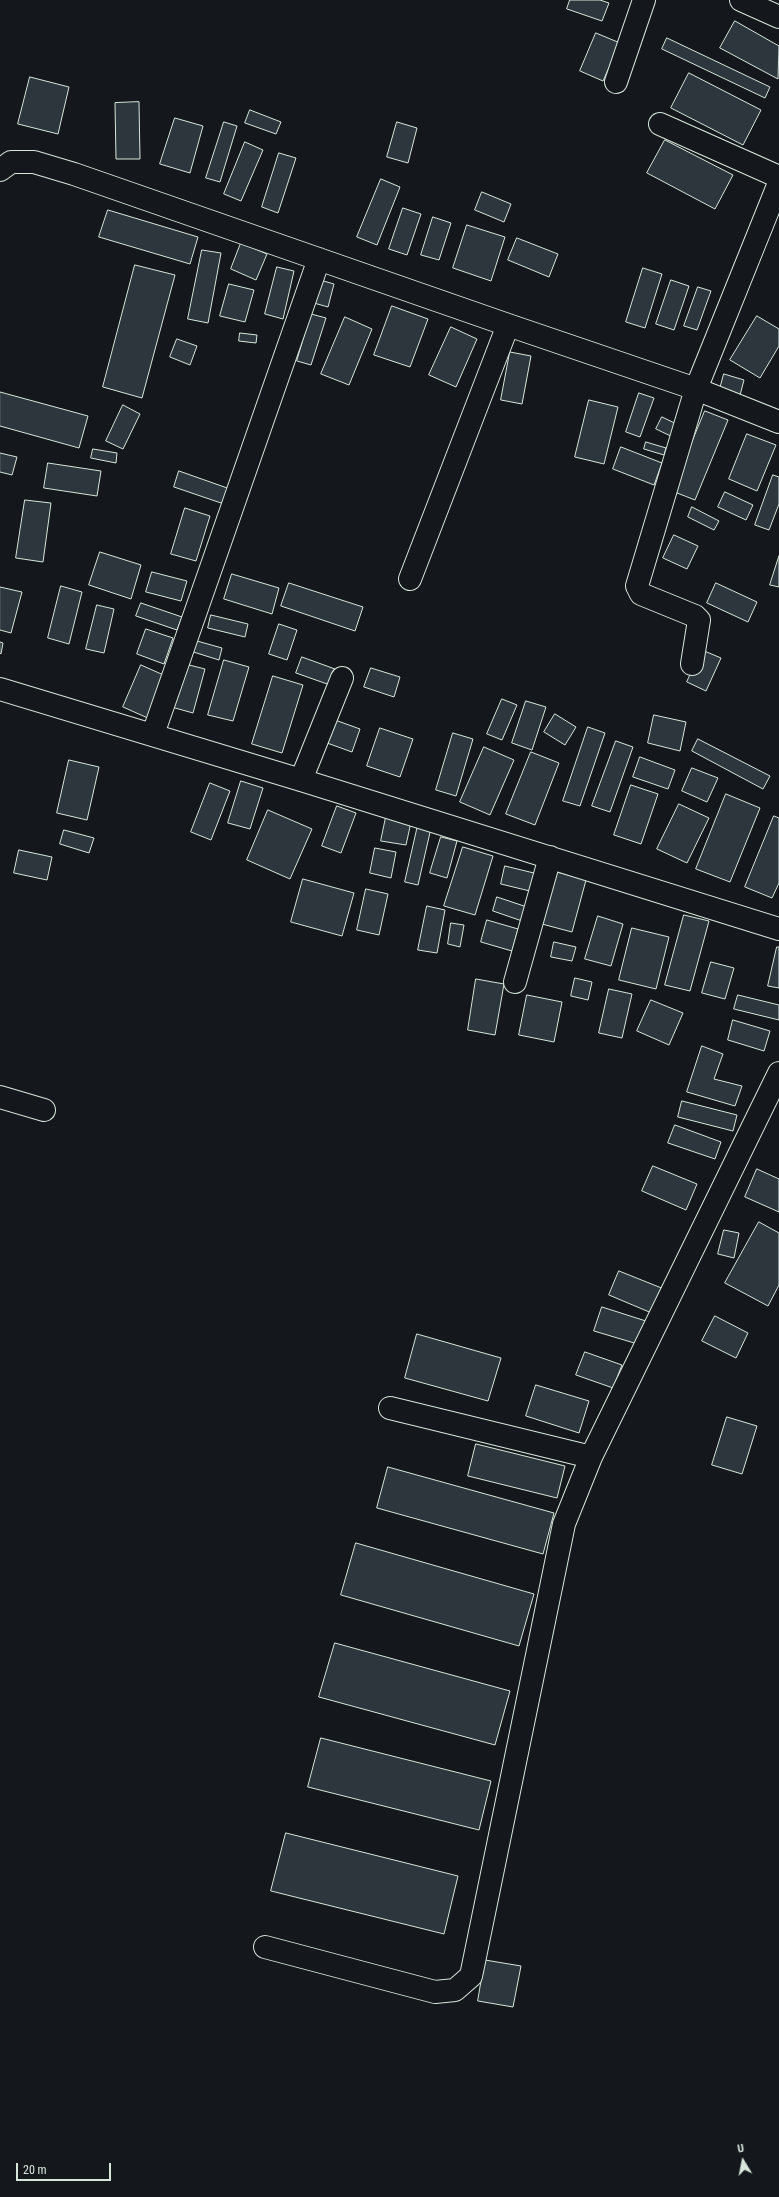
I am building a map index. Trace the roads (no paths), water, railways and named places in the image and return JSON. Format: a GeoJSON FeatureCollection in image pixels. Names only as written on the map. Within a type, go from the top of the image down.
{"type":"FeatureCollection","features":[{"type":"Feature","properties":{"kind":"street"},"geometry":{"type":"LineString","coordinates":[[616,82],[644,0]]}},
{"type":"Feature","properties":{"kind":"street"},"geometry":{"type":"LineString","coordinates":[[740,0],[779,17]]}},
{"type":"Feature","properties":{"kind":"street"},"geometry":{"type":"LineString","coordinates":[[660,124],[779,177]]}},
{"type":"Feature","properties":{"kind":"street"},"geometry":{"type":"LineString","coordinates":[[0,170],[11,162],[34,162],[74,174],[696,389],[779,422]]}},
{"type":"Feature","properties":{"kind":"street"},"geometry":{"type":"LineString","coordinates":[[692,664],[699,620],[695,616],[641,594],[637,586],[696,389],[779,183]]}},
{"type":"Feature","properties":{"kind":"street"},"geometry":{"type":"LineString","coordinates":[[153,734],[319,259]]}},
{"type":"Feature","properties":{"kind":"street"},"geometry":{"type":"LineString","coordinates":[[410,579],[508,325]]}},
{"type":"Feature","properties":{"kind":"street"},"geometry":{"type":"LineString","coordinates":[[302,780],[342,678]]}},
{"type":"Feature","properties":{"kind":"street"},"geometry":{"type":"LineString","coordinates":[[0,689],[153,734],[779,929]]}},
{"type":"Feature","properties":{"kind":"street"},"geometry":{"type":"LineString","coordinates":[[515,982],[550,857]]}},
{"type":"Feature","properties":{"kind":"street"},"geometry":{"type":"LineString","coordinates":[[265,1947],[435,1992],[454,1990],[471,1976],[564,1524],[590,1458],[779,1072]]}},
{"type":"Feature","properties":{"kind":"street"},"geometry":{"type":"LineString","coordinates":[[0,1097],[44,1110]]}},
{"type":"Feature","properties":{"kind":"street"},"geometry":{"type":"LineString","coordinates":[[390,1408],[590,1458]]}}]}
